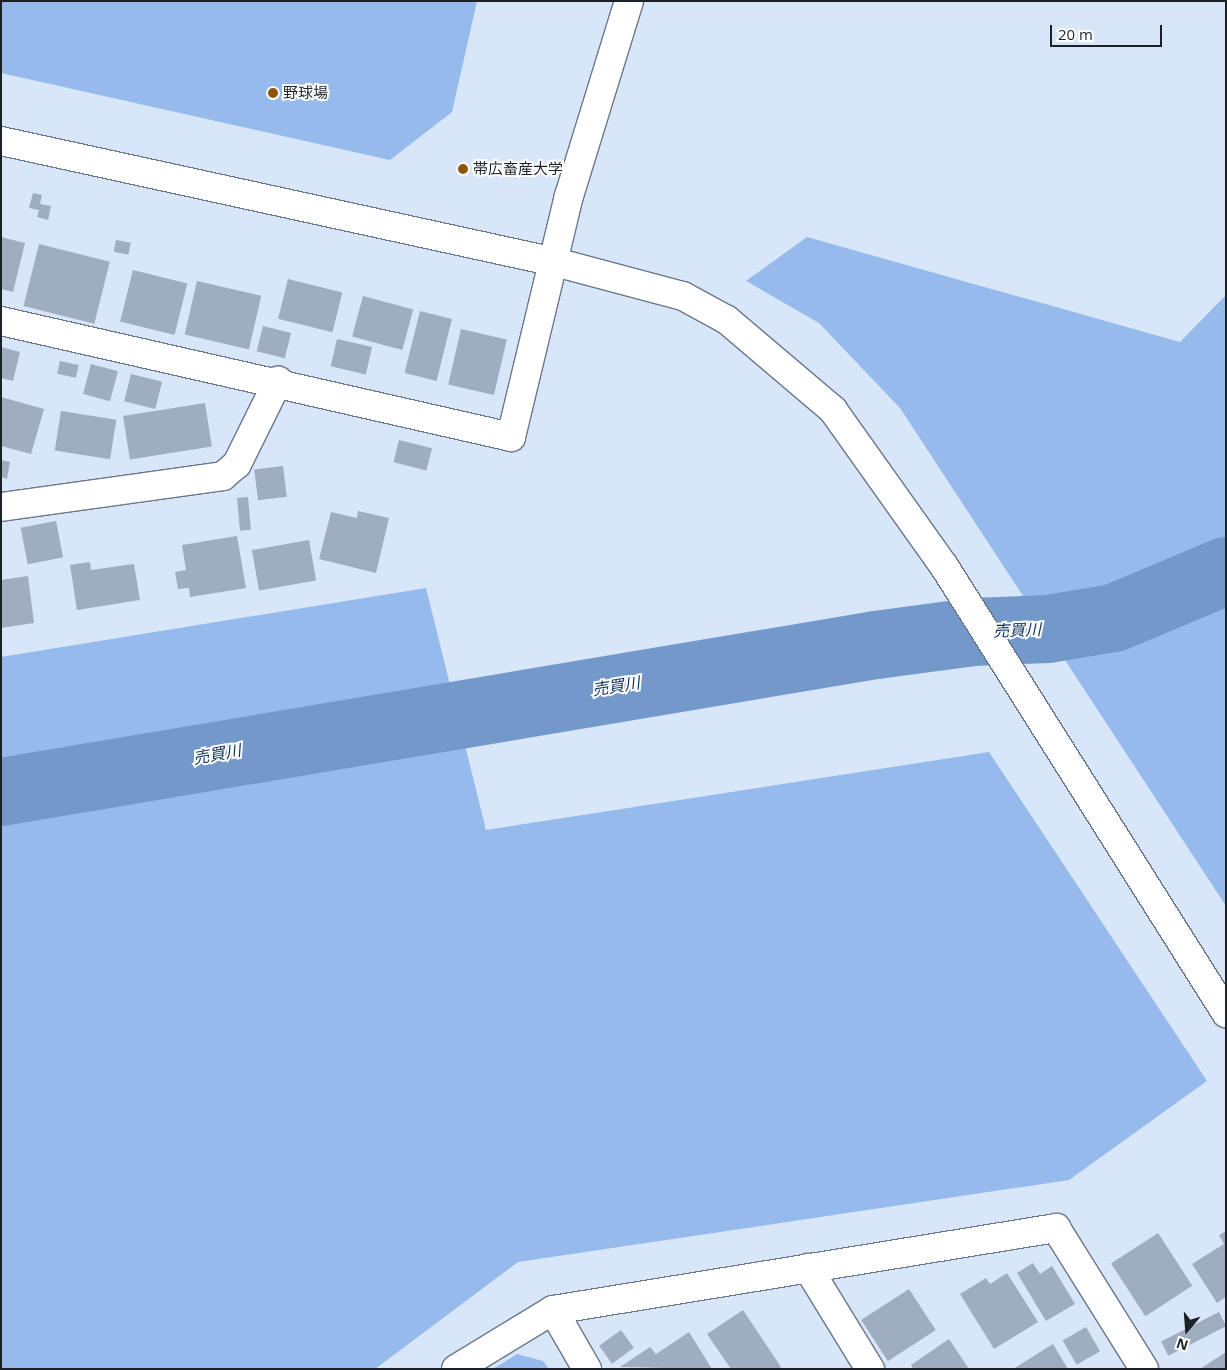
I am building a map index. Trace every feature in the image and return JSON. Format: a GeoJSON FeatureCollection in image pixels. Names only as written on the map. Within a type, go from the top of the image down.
{"type":"FeatureCollection","features":[{"type":"Feature","properties":{"kind":"street"},"geometry":{"type":"LineString","coordinates":[[1,321],[278,381],[511,437],[555,262],[569,196],[629,1]]}},
{"type":"Feature","properties":{"kind":"street"},"geometry":{"type":"LineString","coordinates":[[1,141],[555,262],[683,296],[726,320],[779,360],[833,410],[944,566],[1226,1014]]}},
{"type":"Feature","properties":{"kind":"street"},"geometry":{"type":"LineString","coordinates":[[1,507],[223,476],[237,464],[278,381]]}},
{"type":"Feature","properties":{"kind":"street"},"geometry":{"type":"LineString","coordinates":[[456,1369],[553,1310],[1056,1228],[1144,1369]]}},
{"type":"Feature","properties":{"kind":"street"},"geometry":{"type":"LineString","coordinates":[[808,1268],[870,1369]]}},
{"type":"Feature","properties":{"kind":"street"},"geometry":{"type":"LineString","coordinates":[[553,1310],[588,1369]]}},
{"type":"Feature","properties":{"kind":"shaded area","name":"野球場"},"geometry":{"type":"Polygon","coordinates":[[[1,1],[477,1],[452,112],[390,160],[1,73],[1,1]]]}},
{"type":"Feature","properties":{"kind":"shaded area"},"geometry":{"type":"Polygon","coordinates":[[[807,237],[1180,342],[1226,295],[1226,906],[900,408],[819,323],[746,281],[807,237]]]}},
{"type":"Feature","properties":{"kind":"shaded area"},"geometry":{"type":"Polygon","coordinates":[[[426,588],[486,830],[989,752],[1207,1081],[1069,1180],[518,1262],[375,1369],[1,1369],[1,657],[426,588]]]}},
{"type":"Feature","properties":{"kind":"shaded area"},"geometry":{"type":"Polygon","coordinates":[[[517,1354],[543,1361],[549,1369],[493,1369],[517,1354]]]}},
{"type":"Feature","properties":{"kind":"building"},"geometry":{"type":"Polygon","coordinates":[[[33,193],[42,195],[40,204],[51,206],[48,220],[37,217],[39,210],[29,208],[33,193]]]}},
{"type":"Feature","properties":{"kind":"building"},"geometry":{"type":"Polygon","coordinates":[[[1,237],[25,243],[13,292],[1,289],[1,237]]]}},
{"type":"Feature","properties":{"kind":"building"},"geometry":{"type":"Polygon","coordinates":[[[116,240],[131,243],[128,255],[114,252],[116,240]]]}},
{"type":"Feature","properties":{"kind":"building"},"geometry":{"type":"Polygon","coordinates":[[[39,244],[110,262],[94,324],[24,306],[39,244]]]}},
{"type":"Feature","properties":{"kind":"building"},"geometry":{"type":"Polygon","coordinates":[[[133,270],[187,284],[175,335],[120,321],[133,270]]]}},
{"type":"Feature","properties":{"kind":"building"},"geometry":{"type":"Polygon","coordinates":[[[288,279],[342,293],[332,332],[278,319],[288,279]]]}},
{"type":"Feature","properties":{"kind":"building"},"geometry":{"type":"Polygon","coordinates":[[[197,281],[261,296],[249,349],[185,335],[197,281]]]}},
{"type":"Feature","properties":{"kind":"building"},"geometry":{"type":"Polygon","coordinates":[[[363,296],[413,309],[402,350],[352,337],[363,296]]]}},
{"type":"Feature","properties":{"kind":"building"},"geometry":{"type":"Polygon","coordinates":[[[420,311],[452,319],[437,381],[405,373],[420,311]]]}},
{"type":"Feature","properties":{"kind":"building"},"geometry":{"type":"Polygon","coordinates":[[[263,326],[291,333],[285,358],[257,351],[263,326]]]}},
{"type":"Feature","properties":{"kind":"building"},"geometry":{"type":"Polygon","coordinates":[[[461,329],[507,340],[494,395],[448,385],[461,329]]]}},
{"type":"Feature","properties":{"kind":"building"},"geometry":{"type":"Polygon","coordinates":[[[337,339],[372,347],[366,374],[331,366],[337,339]]]}},
{"type":"Feature","properties":{"kind":"building"},"geometry":{"type":"Polygon","coordinates":[[[1,347],[20,352],[13,381],[1,378],[1,347]]]}},
{"type":"Feature","properties":{"kind":"building"},"geometry":{"type":"Polygon","coordinates":[[[60,361],[79,365],[76,378],[57,374],[60,361]]]}},
{"type":"Feature","properties":{"kind":"building"},"geometry":{"type":"Polygon","coordinates":[[[91,364],[118,371],[110,401],[83,394],[91,364]]]}},
{"type":"Feature","properties":{"kind":"building"},"geometry":{"type":"Polygon","coordinates":[[[131,374],[162,382],[155,409],[124,401],[131,374]]]}},
{"type":"Feature","properties":{"kind":"building"},"geometry":{"type":"Polygon","coordinates":[[[1,397],[44,409],[31,454],[1,446],[1,397]]]}},
{"type":"Feature","properties":{"kind":"building"},"geometry":{"type":"Polygon","coordinates":[[[205,403],[212,446],[130,459],[123,416],[205,403]]]}},
{"type":"Feature","properties":{"kind":"building"},"geometry":{"type":"Polygon","coordinates":[[[61,411],[116,420],[110,459],[55,451],[61,411]]]}},
{"type":"Feature","properties":{"kind":"building"},"geometry":{"type":"Polygon","coordinates":[[[399,440],[432,448],[426,471],[393,462],[399,440]]]}},
{"type":"Feature","properties":{"kind":"building"},"geometry":{"type":"Polygon","coordinates":[[[1,460],[10,462],[7,479],[1,477],[1,460]]]}},
{"type":"Feature","properties":{"kind":"building"},"geometry":{"type":"Polygon","coordinates":[[[283,466],[287,497],[258,500],[254,470],[283,466]]]}},
{"type":"Feature","properties":{"kind":"building"},"geometry":{"type":"Polygon","coordinates":[[[248,497],[251,530],[240,531],[237,498],[248,497]]]}},
{"type":"Feature","properties":{"kind":"building"},"geometry":{"type":"Polygon","coordinates":[[[358,511],[389,518],[376,573],[319,559],[331,512],[357,518],[358,511]]]}},
{"type":"Feature","properties":{"kind":"building"},"geometry":{"type":"Polygon","coordinates":[[[56,521],[63,557],[28,564],[21,528],[56,521]]]}},
{"type":"Feature","properties":{"kind":"building"},"geometry":{"type":"Polygon","coordinates":[[[237,536],[246,588],[190,597],[189,588],[178,589],[175,572],[186,570],[182,545],[237,536]]]}},
{"type":"Feature","properties":{"kind":"building"},"geometry":{"type":"Polygon","coordinates":[[[309,540],[316,580],[259,590],[252,550],[309,540]]]}},
{"type":"Feature","properties":{"kind":"building"},"geometry":{"type":"Polygon","coordinates":[[[90,562],[91,570],[134,564],[140,600],[77,610],[70,565],[90,562]]]}},
{"type":"Feature","properties":{"kind":"building"},"geometry":{"type":"Polygon","coordinates":[[[28,576],[34,623],[1,628],[1,580],[28,576]]]}},
{"type":"Feature","properties":{"kind":"building"},"geometry":{"type":"Polygon","coordinates":[[[1226,1231],[1226,1297],[1217,1303],[1192,1264],[1224,1244],[1219,1235],[1226,1231]]]}},
{"type":"Feature","properties":{"kind":"building"},"geometry":{"type":"Polygon","coordinates":[[[1158,1233],[1192,1286],[1145,1316],[1111,1263],[1158,1233]]]}},
{"type":"Feature","properties":{"kind":"building"},"geometry":{"type":"Polygon","coordinates":[[[1033,1263],[1040,1274],[1052,1266],[1075,1304],[1046,1321],[1017,1273],[1033,1263]]]}},
{"type":"Feature","properties":{"kind":"building"},"geometry":{"type":"Polygon","coordinates":[[[1007,1273],[1038,1322],[994,1349],[960,1294],[986,1278],[990,1284],[1007,1273]]]}},
{"type":"Feature","properties":{"kind":"building"},"geometry":{"type":"Polygon","coordinates":[[[909,1289],[936,1330],[888,1361],[861,1320],[909,1289]]]}},
{"type":"Feature","properties":{"kind":"building"},"geometry":{"type":"Polygon","coordinates":[[[743,1310],[781,1367],[778,1369],[731,1369],[707,1334],[743,1310]]]}},
{"type":"Feature","properties":{"kind":"building"},"geometry":{"type":"Polygon","coordinates":[[[1219,1312],[1226,1326],[1168,1356],[1161,1342],[1219,1312]]]}},
{"type":"Feature","properties":{"kind":"building"},"geometry":{"type":"Polygon","coordinates":[[[1086,1327],[1100,1351],[1077,1365],[1063,1340],[1086,1327]]]}},
{"type":"Feature","properties":{"kind":"building"},"geometry":{"type":"Polygon","coordinates":[[[621,1330],[634,1348],[612,1364],[599,1346],[621,1330]]]}},
{"type":"Feature","properties":{"kind":"building"},"geometry":{"type":"Polygon","coordinates":[[[689,1332],[712,1369],[620,1367],[650,1347],[656,1354],[689,1332]]]}},
{"type":"Feature","properties":{"kind":"building"},"geometry":{"type":"Polygon","coordinates":[[[949,1339],[969,1369],[913,1369],[911,1365],[949,1339]]]}},
{"type":"Feature","properties":{"kind":"building"},"geometry":{"type":"Polygon","coordinates":[[[1053,1344],[1068,1369],[1013,1369],[1053,1344]]]}},
{"type":"Feature","properties":{"kind":"building"},"geometry":{"type":"Polygon","coordinates":[[[1226,1352],[1226,1369],[1200,1369],[1226,1352]]]}},
{"type":"Feature","properties":{"kind":"waterway","name":"売買川"},"geometry":{"type":"LineString","coordinates":[[1,792],[876,645],[973,632],[1048,629],[1114,618],[1226,571]]}},
{"type":"Feature","properties":{"kind":"place","name":"野球場"},"geometry":{"type":"Point","coordinates":[273,93]}},
{"type":"Feature","properties":{"kind":"place","name":"帯広畜産大学"},"geometry":{"type":"Point","coordinates":[463,169]}}]}
